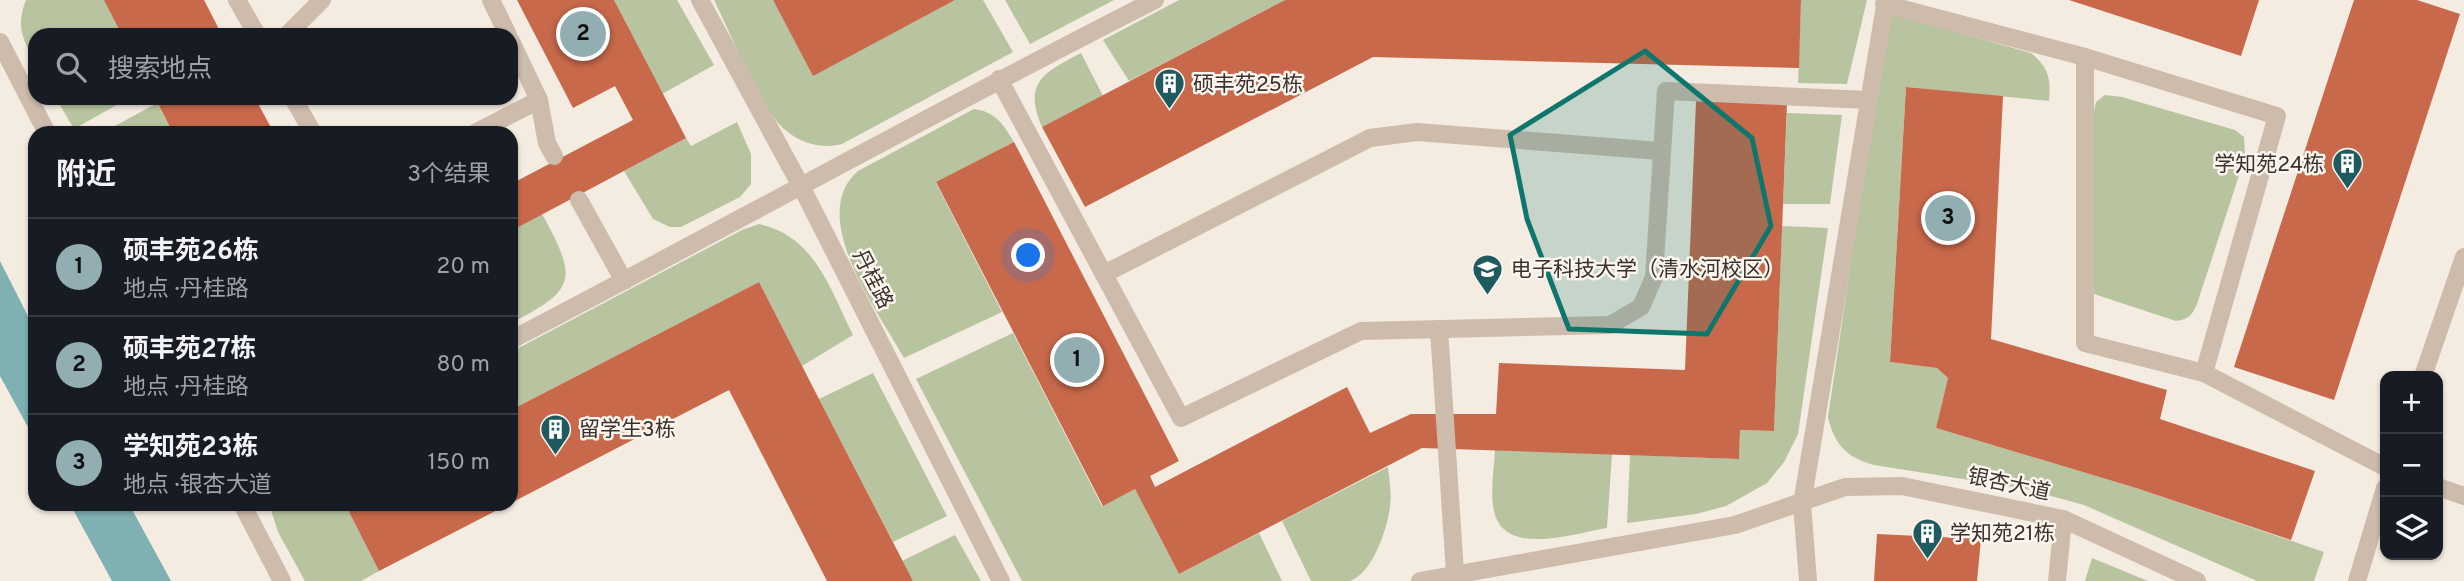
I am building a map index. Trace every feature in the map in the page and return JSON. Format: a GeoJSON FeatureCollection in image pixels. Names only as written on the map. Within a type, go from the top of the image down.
{"type":"FeatureCollection","features":[{"type":"Feature","properties":{"kind":"street"},"geometry":{"type":"LineString","coordinates":[[236,0],[253,28]]}},
{"type":"Feature","properties":{"kind":"street"},"geometry":{"type":"LineString","coordinates":[[294,28],[322,0]]}},
{"type":"Feature","properties":{"kind":"street"},"geometry":{"type":"LineString","coordinates":[[491,0],[505,28]]}},
{"type":"Feature","properties":{"kind":"street","name":"丹桂路"},"geometry":{"type":"LineString","coordinates":[[700,0],[802,188],[1001,581]]}},
{"type":"Feature","properties":{"kind":"street"},"geometry":{"type":"LineString","coordinates":[[518,336],[802,188],[999,79],[1155,0]]}},
{"type":"Feature","properties":{"kind":"street"},"geometry":{"type":"LineString","coordinates":[[1808,581],[1802,504],[1885,2],[2085,57],[2277,116],[2204,373]]}},
{"type":"Feature","properties":{"kind":"street"},"geometry":{"type":"LineString","coordinates":[[0,42],[28,96]]}},
{"type":"Feature","properties":{"kind":"street"},"geometry":{"type":"LineString","coordinates":[[518,56],[539,100],[547,143],[554,156]]}},
{"type":"Feature","properties":{"kind":"street"},"geometry":{"type":"LineString","coordinates":[[2085,57],[2085,343],[2204,373],[2380,464]]}},
{"type":"Feature","properties":{"kind":"street"},"geometry":{"type":"LineString","coordinates":[[999,79],[1181,418],[1361,331],[1610,325],[1641,307],[1654,277],[1660,150],[1666,91],[1869,100]]}},
{"type":"Feature","properties":{"kind":"street"},"geometry":{"type":"LineString","coordinates":[[489,126],[539,100]]}},
{"type":"Feature","properties":{"kind":"street"},"geometry":{"type":"LineString","coordinates":[[33,105],[43,126]]}},
{"type":"Feature","properties":{"kind":"street"},"geometry":{"type":"LineString","coordinates":[[297,105],[309,126]]}},
{"type":"Feature","properties":{"kind":"street"},"geometry":{"type":"LineString","coordinates":[[1104,274],[1370,138],[1417,132],[1660,150]]}},
{"type":"Feature","properties":{"kind":"street"},"geometry":{"type":"LineString","coordinates":[[579,200],[624,281]]}},
{"type":"Feature","properties":{"kind":"street"},"geometry":{"type":"LineString","coordinates":[[2425,371],[2464,257]]}},
{"type":"Feature","properties":{"kind":"street"},"geometry":{"type":"LineString","coordinates":[[1439,329],[1455,573]]}},
{"type":"Feature","properties":{"kind":"street","name":"银杏大道"},"geometry":{"type":"LineString","coordinates":[[1420,581],[1735,524],[1802,504],[1845,487],[1902,486],[2063,519],[2197,581]]}},
{"type":"Feature","properties":{"kind":"street"},"geometry":{"type":"LineString","coordinates":[[2443,489],[2464,496]]}},
{"type":"Feature","properties":{"kind":"street"},"geometry":{"type":"LineString","coordinates":[[2357,581],[2382,497]]}},
{"type":"Feature","properties":{"kind":"street"},"geometry":{"type":"LineString","coordinates":[[246,511],[282,581]]}},
{"type":"Feature","properties":{"kind":"street"},"geometry":{"type":"LineString","coordinates":[[2057,581],[2063,519]]}},
{"type":"Feature","properties":{"kind":"highlighted area"},"geometry":{"type":"Polygon","coordinates":[[[1645,51],[1752,138],[1771,226],[1707,334],[1569,329],[1527,219],[1510,135],[1645,51]]]}},
{"type":"Feature","properties":{"kind":"green space"},"geometry":{"type":"Polygon","coordinates":[[[26,0],[105,0],[119,28],[28,28],[28,48],[22,32],[26,0]]]}},
{"type":"Feature","properties":{"kind":"green space"},"geometry":{"type":"Polygon","coordinates":[[[614,0],[677,0],[714,65],[662,94],[614,0]]]}},
{"type":"Feature","properties":{"kind":"green space"},"geometry":{"type":"Polygon","coordinates":[[[714,0],[773,0],[813,75],[955,0],[983,0],[1013,52],[842,144],[817,145],[792,136],[770,112],[714,0]]]}},
{"type":"Feature","properties":{"kind":"green space"},"geometry":{"type":"Polygon","coordinates":[[[1005,0],[1114,0],[1030,44],[1005,0]]]}},
{"type":"Feature","properties":{"kind":"green space"},"geometry":{"type":"Polygon","coordinates":[[[1179,0],[1285,0],[1129,81],[1103,40],[1179,0]]]}},
{"type":"Feature","properties":{"kind":"green space"},"geometry":{"type":"Polygon","coordinates":[[[1801,0],[1867,0],[1847,84],[1798,83],[1801,0]]]}},
{"type":"Feature","properties":{"kind":"green space"},"geometry":{"type":"Polygon","coordinates":[[[1893,14],[2031,53],[2045,69],[2050,86],[2049,101],[1906,87],[1890,362],[1937,368],[1948,378],[1936,428],[2136,488],[2324,552],[2314,581],[2257,581],[2084,505],[2026,489],[1874,465],[1849,454],[1838,442],[1828,417],[1880,65],[1893,14]]]}},
{"type":"Feature","properties":{"kind":"green space"},"geometry":{"type":"Polygon","coordinates":[[[1081,53],[1103,96],[1042,127],[1035,99],[1040,80],[1081,53]]]}},
{"type":"Feature","properties":{"kind":"green space"},"geometry":{"type":"Polygon","coordinates":[[[2105,95],[2122,97],[2235,130],[2244,137],[2245,157],[2197,304],[2187,318],[2176,321],[2094,294],[2081,279],[2094,111],[2096,102],[2105,95]]]}},
{"type":"Feature","properties":{"kind":"green space"},"geometry":{"type":"Polygon","coordinates":[[[60,105],[117,105],[79,126],[72,126],[60,105]]]}},
{"type":"Feature","properties":{"kind":"green space"},"geometry":{"type":"Polygon","coordinates":[[[158,105],[169,126],[115,126],[158,105]]]}},
{"type":"Feature","properties":{"kind":"green space"},"geometry":{"type":"Polygon","coordinates":[[[974,109],[988,113],[998,120],[1014,142],[936,183],[1002,312],[904,358],[852,264],[843,238],[840,213],[844,190],[858,171],[974,109]]]}},
{"type":"Feature","properties":{"kind":"green space"},"geometry":{"type":"Polygon","coordinates":[[[1787,113],[1842,115],[1830,204],[1783,204],[1787,113]]]}},
{"type":"Feature","properties":{"kind":"green space"},"geometry":{"type":"Polygon","coordinates":[[[737,122],[751,154],[751,184],[740,197],[681,227],[670,227],[653,219],[624,171],[686,138],[691,146],[737,122]]]}},
{"type":"Feature","properties":{"kind":"green space"},"geometry":{"type":"Polygon","coordinates":[[[542,214],[561,253],[565,280],[549,301],[518,319],[518,227],[542,214]]]}},
{"type":"Feature","properties":{"kind":"green space"},"geometry":{"type":"Polygon","coordinates":[[[759,224],[778,230],[807,252],[828,283],[853,335],[802,366],[759,282],[518,406],[518,348],[742,230],[759,224]]]}},
{"type":"Feature","properties":{"kind":"green space"},"geometry":{"type":"Polygon","coordinates":[[[1782,226],[1828,228],[1798,434],[1784,462],[1767,483],[1726,506],[1696,514],[1627,523],[1630,455],[1739,459],[1740,430],[1774,431],[1782,226]]]}},
{"type":"Feature","properties":{"kind":"green space"},"geometry":{"type":"Polygon","coordinates":[[[1013,333],[1102,506],[1135,489],[1179,574],[1259,533],[1282,581],[1022,581],[916,379],[1013,333]]]}},
{"type":"Feature","properties":{"kind":"green space"},"geometry":{"type":"Polygon","coordinates":[[[873,373],[947,516],[893,542],[819,399],[873,373]]]}},
{"type":"Feature","properties":{"kind":"green space"},"geometry":{"type":"Polygon","coordinates":[[[1495,450],[1612,454],[1607,528],[1542,539],[1511,534],[1500,525],[1494,511],[1492,489],[1495,450]]]}},
{"type":"Feature","properties":{"kind":"green space"},"geometry":{"type":"Polygon","coordinates":[[[1388,467],[1391,496],[1389,515],[1383,537],[1366,569],[1350,581],[1311,581],[1282,521],[1388,467]]]}},
{"type":"Feature","properties":{"kind":"green space"},"geometry":{"type":"Polygon","coordinates":[[[271,511],[349,511],[379,571],[361,581],[305,581],[278,532],[271,511]]]}},
{"type":"Feature","properties":{"kind":"green space"},"geometry":{"type":"Polygon","coordinates":[[[955,535],[981,581],[913,581],[902,561],[955,535]]]}},
{"type":"Feature","properties":{"kind":"green space"},"geometry":{"type":"Polygon","coordinates":[[[2092,558],[2148,581],[2085,581],[2092,558]]]}},
{"type":"Feature","properties":{"kind":"water"},"geometry":{"type":"Polygon","coordinates":[[[0,261],[28,316],[28,427],[0,376],[0,261]]]}},
{"type":"Feature","properties":{"kind":"water"},"geometry":{"type":"Polygon","coordinates":[[[74,511],[133,511],[171,581],[112,581],[74,511]]]}},
{"type":"Feature","properties":{"kind":"building"},"geometry":{"type":"Polygon","coordinates":[[[104,0],[204,0],[218,28],[118,28],[104,0]]]}},
{"type":"Feature","properties":{"kind":"building"},"geometry":{"type":"Polygon","coordinates":[[[517,0],[614,0],[686,138],[518,227],[518,180],[633,120],[615,86],[573,108],[517,0]]]}},
{"type":"Feature","properties":{"kind":"building"},"geometry":{"type":"Polygon","coordinates":[[[773,0],[955,0],[813,76],[773,0]]]}},
{"type":"Feature","properties":{"kind":"building","name":"硕丰苑25栋"},"geometry":{"type":"Polygon","coordinates":[[[1285,0],[1801,0],[1799,68],[1373,57],[1085,207],[1042,127],[1285,0]]]}},
{"type":"Feature","properties":{"kind":"building"},"geometry":{"type":"Polygon","coordinates":[[[2069,0],[2259,0],[2241,56],[2069,0]]]}},
{"type":"Feature","properties":{"kind":"building","name":"学知苑24栋"},"geometry":{"type":"Polygon","coordinates":[[[2354,0],[2417,0],[2460,14],[2334,400],[2234,367],[2354,0]]]}},
{"type":"Feature","properties":{"kind":"building"},"geometry":{"type":"Polygon","coordinates":[[[1906,87],[2003,96],[1991,339],[2167,390],[2160,419],[2315,471],[2291,540],[2136,488],[1936,428],[1948,378],[1937,368],[1890,362],[1906,87]]]}},
{"type":"Feature","properties":{"kind":"building"},"geometry":{"type":"Polygon","coordinates":[[[1696,101],[1787,104],[1774,431],[1740,430],[1739,459],[1422,448],[1179,574],[1135,489],[1103,506],[936,182],[1014,142],[1179,461],[1150,476],[1155,487],[1347,387],[1370,433],[1411,414],[1496,414],[1499,363],[1685,370],[1696,101]]]}},
{"type":"Feature","properties":{"kind":"building"},"geometry":{"type":"Polygon","coordinates":[[[159,105],[259,105],[270,126],[169,126],[159,105]]]}},
{"type":"Feature","properties":{"kind":"building","name":"留学生3栋"},"geometry":{"type":"Polygon","coordinates":[[[759,282],[913,581],[827,581],[729,390],[518,499],[518,406],[759,282]]]}},
{"type":"Feature","properties":{"kind":"building"},"geometry":{"type":"Polygon","coordinates":[[[349,511],[495,511],[379,571],[349,511]]]}},
{"type":"Feature","properties":{"kind":"building","name":"学知苑21栋"},"geometry":{"type":"Polygon","coordinates":[[[1877,534],[1981,539],[1977,581],[1874,581],[1877,534]]]}},
{"type":"Feature","properties":{"kind":"place","name":"硕丰苑27栋"},"geometry":{"type":"Point","coordinates":[583,34]}},
{"type":"Feature","properties":{"kind":"place","name":"硕丰苑25栋"},"geometry":{"type":"Point","coordinates":[1170,111]}},
{"type":"Feature","properties":{"kind":"place","name":"学知苑24栋"},"geometry":{"type":"Point","coordinates":[2347,191]}},
{"type":"Feature","properties":{"kind":"place","name":"学知苑23栋"},"geometry":{"type":"Point","coordinates":[1948,218]}},
{"type":"Feature","properties":{"kind":"place","name":"电子科技大学（清水河校区）"},"geometry":{"type":"Point","coordinates":[1488,296]}},
{"type":"Feature","properties":{"kind":"place","name":"硕丰苑26栋"},"geometry":{"type":"Point","coordinates":[1077,360]}},
{"type":"Feature","properties":{"kind":"place","name":"留学生3栋"},"geometry":{"type":"Point","coordinates":[556,456]}},
{"type":"Feature","properties":{"kind":"place","name":"学知苑21栋"},"geometry":{"type":"Point","coordinates":[1927,560]}}]}
